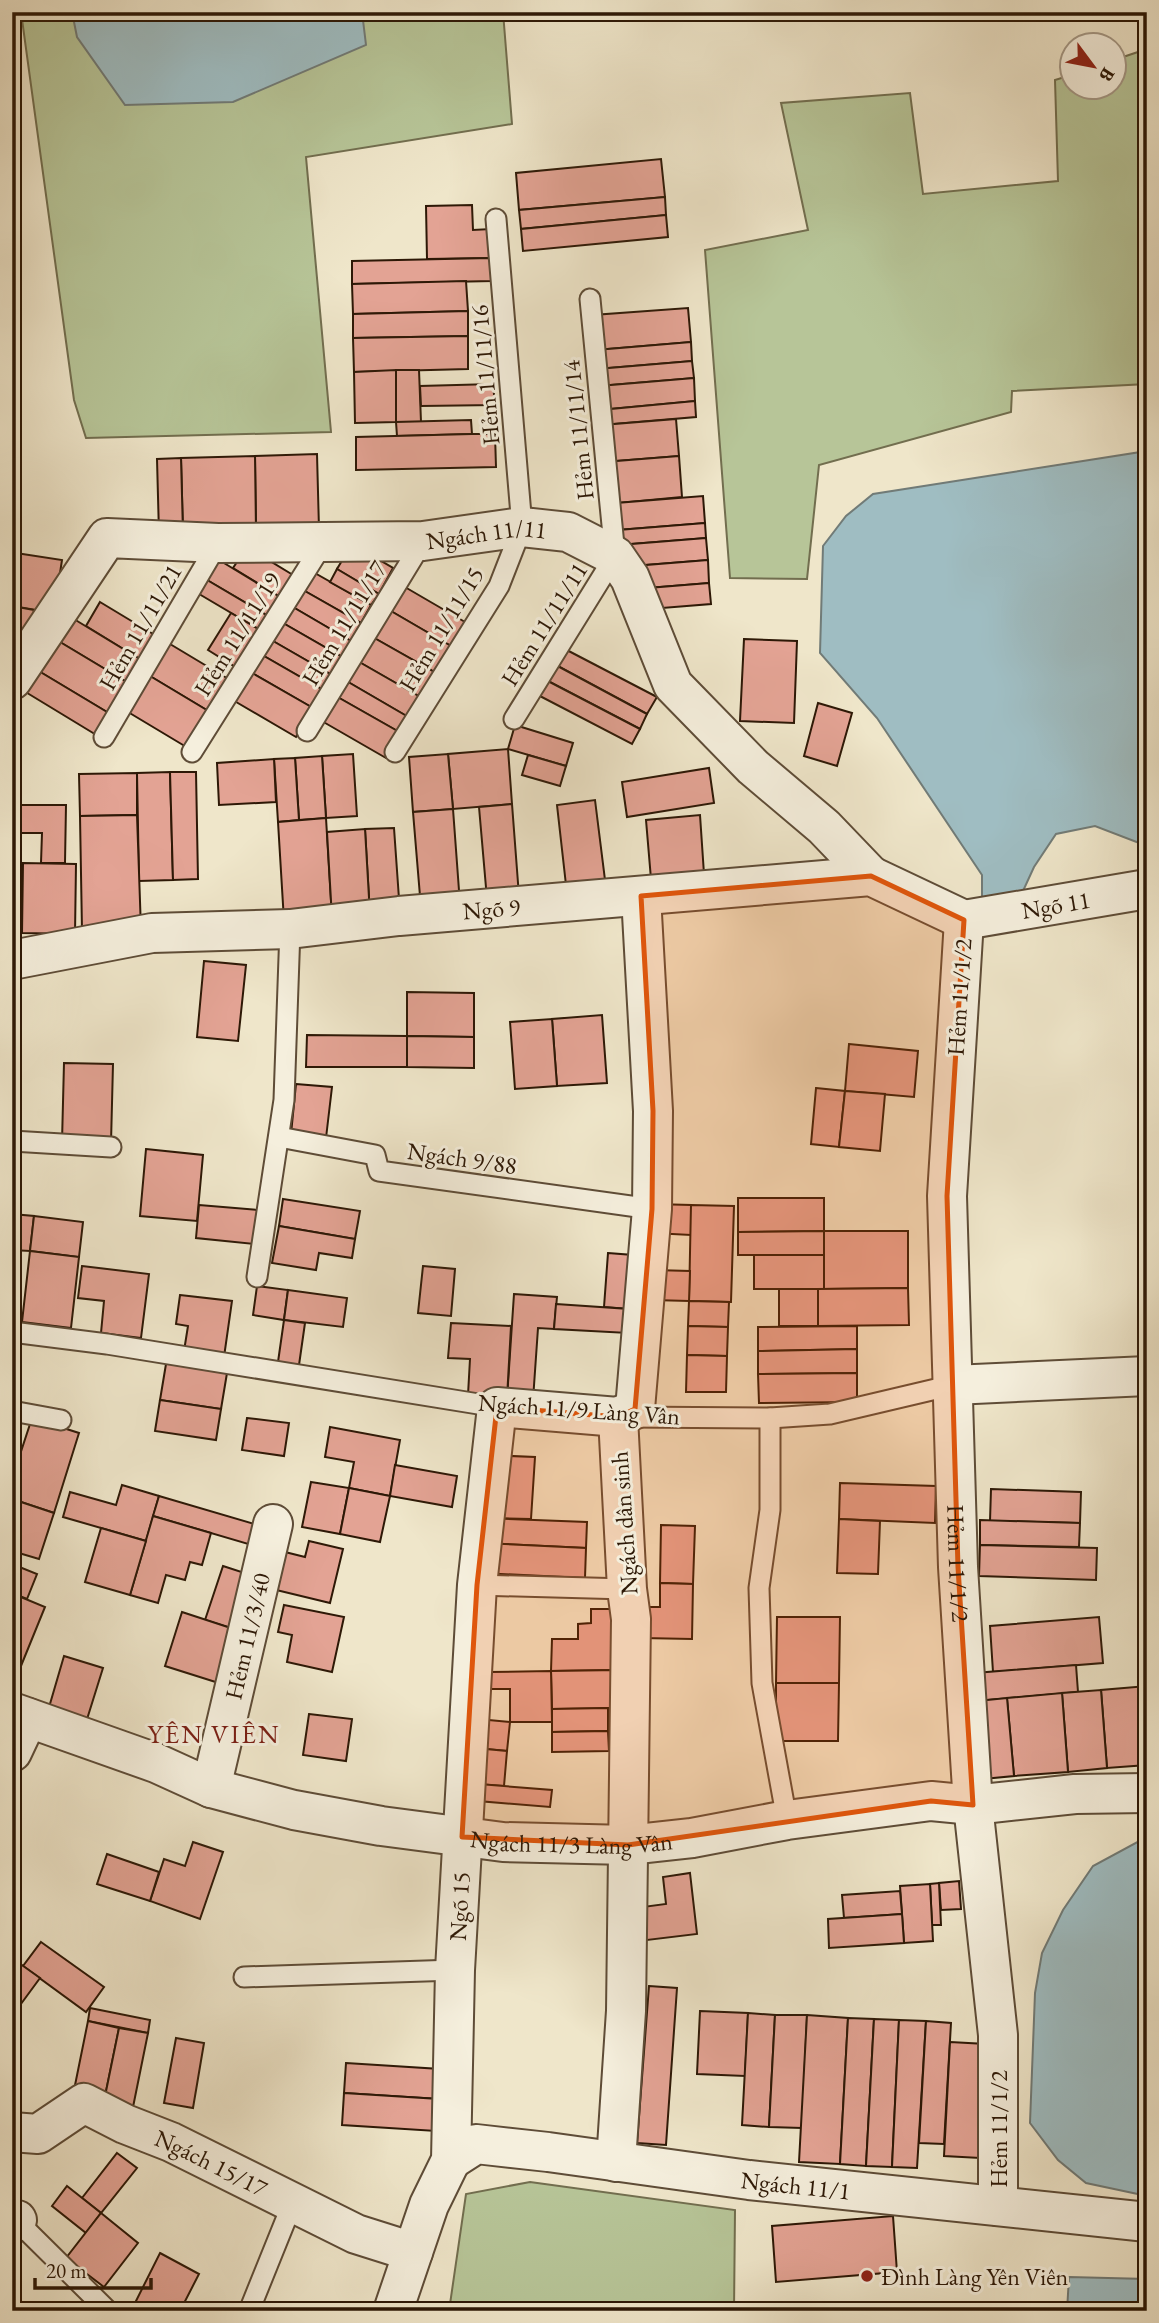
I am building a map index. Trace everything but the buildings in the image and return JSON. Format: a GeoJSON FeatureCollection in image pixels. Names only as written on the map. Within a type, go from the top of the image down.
{"type":"FeatureCollection","features":[{"type":"Feature","properties":{"kind":"street","name":"Ngách 11/11"},"geometry":{"type":"LineString","coordinates":[[12,680],[107,538],[218,542],[423,541],[522,527],[568,531],[615,556]]}},
{"type":"Feature","properties":{"kind":"street"},"geometry":{"type":"LineString","coordinates":[[615,556],[630,578],[673,684],[753,767],[824,827],[871,876],[964,920]]}},
{"type":"Feature","properties":{"kind":"street","name":"Ngõ 9"},"geometry":{"type":"LineString","coordinates":[[12,960],[152,933],[290,929],[400,916],[871,876]]}},
{"type":"Feature","properties":{"kind":"street","name":"Ngõ 11"},"geometry":{"type":"LineString","coordinates":[[964,920],[1147,889]]}},
{"type":"Feature","properties":{"kind":"street","name":"Ngách dân sinh"},"geometry":{"type":"LineString","coordinates":[[616,2162],[626,2011],[631,1619],[618,1417],[635,1409],[652,1209],[653,1111],[641,896]]}},
{"type":"Feature","properties":{"kind":"street","name":"Hẻm 11/1/2"},"geometry":{"type":"LineString","coordinates":[[964,920],[947,1196],[958,1567],[973,1805],[998,2035],[998,2206]]}},
{"type":"Feature","properties":{"kind":"street","name":"Ngách 11/9 Làng Vân"},"geometry":{"type":"LineString","coordinates":[[953,1385],[1147,1376]]}},
{"type":"Feature","properties":{"kind":"street","name":"Ngách 11/9 Làng Vân"},"geometry":{"type":"LineString","coordinates":[[497,1407],[618,1417]]}},
{"type":"Feature","properties":{"kind":"street","name":"Ngõ 15"},"geometry":{"type":"LineString","coordinates":[[393,2311],[429,2205],[451,2160],[455,1970],[477,1585],[497,1407]]}},
{"type":"Feature","properties":{"kind":"street","name":"Hẻm 11/3/40"},"geometry":{"type":"LineString","coordinates":[[211,1788],[273,1524]]}},
{"type":"Feature","properties":{"kind":"street"},"geometry":{"type":"LineString","coordinates":[[12,1752],[20,1715]]}},
{"type":"Feature","properties":{"kind":"street","name":"Ngách 11/3 Làng Vân"},"geometry":{"type":"LineString","coordinates":[[20,1715],[156,1763],[211,1788],[294,1810],[381,1826],[503,1842],[628,1845],[692,1838],[787,1820],[931,1801],[973,1805],[1075,1794],[1147,1793]]}},
{"type":"Feature","properties":{"kind":"street","name":"Ngách 15/17"},"geometry":{"type":"LineString","coordinates":[[12,2132],[38,2134],[84,2103],[125,2124],[171,2142],[356,2234],[413,2252]]}},
{"type":"Feature","properties":{"kind":"street","name":"Ngách 11/1"},"geometry":{"type":"LineString","coordinates":[[451,2160],[476,2144],[749,2180],[1147,2222]]}},
{"type":"Feature","properties":{"kind":"lane","name":"Hẻm 11/11/16"},"geometry":{"type":"LineString","coordinates":[[496,219],[522,527]]}},
{"type":"Feature","properties":{"kind":"lane","name":"Hẻm 11/11/14"},"geometry":{"type":"LineString","coordinates":[[590,299],[615,556]]}},
{"type":"Feature","properties":{"kind":"lane","name":"Hẻm 11/11/15"},"geometry":{"type":"LineString","coordinates":[[395,752],[499,586],[522,527]]}},
{"type":"Feature","properties":{"kind":"lane","name":"Hẻm 11/11/17"},"geometry":{"type":"LineString","coordinates":[[307,731],[423,541]]}},
{"type":"Feature","properties":{"kind":"lane","name":"Hẻm 11/11/21"},"geometry":{"type":"LineString","coordinates":[[104,737],[218,542]]}},
{"type":"Feature","properties":{"kind":"lane","name":"Hẻm 11/11/19"},"geometry":{"type":"LineString","coordinates":[[192,751],[324,542]]}},
{"type":"Feature","properties":{"kind":"lane","name":"Hẻm 11/11/11"},"geometry":{"type":"LineString","coordinates":[[514,719],[615,556]]}},
{"type":"Feature","properties":{"kind":"lane"},"geometry":{"type":"LineString","coordinates":[[257,1277],[284,1100],[290,929]]}},
{"type":"Feature","properties":{"kind":"lane","name":"Ngách 9/88"},"geometry":{"type":"LineString","coordinates":[[279,1138],[297,1139],[375,1155],[379,1171],[652,1209]]}},
{"type":"Feature","properties":{"kind":"lane"},"geometry":{"type":"LineString","coordinates":[[12,1141],[110,1147]]}},
{"type":"Feature","properties":{"kind":"lane","name":"Ngách 11/9 Làng Vân"},"geometry":{"type":"LineString","coordinates":[[12,1332],[107,1344],[497,1407]]}},
{"type":"Feature","properties":{"kind":"lane","name":"Ngách 11/9 Làng Vân"},"geometry":{"type":"LineString","coordinates":[[618,1417],[770,1418],[830,1414],[953,1385]]}},
{"type":"Feature","properties":{"kind":"lane"},"geometry":{"type":"LineString","coordinates":[[12,1411],[61,1420]]}},
{"type":"Feature","properties":{"kind":"lane"},"geometry":{"type":"LineString","coordinates":[[770,1418],[770,1510],[759,1588],[762,1683],[787,1820]]}},
{"type":"Feature","properties":{"kind":"lane"},"geometry":{"type":"LineString","coordinates":[[477,1585],[627,1589]]}},
{"type":"Feature","properties":{"kind":"lane"},"geometry":{"type":"LineString","coordinates":[[244,1978],[455,1970]]}},
{"type":"Feature","properties":{"kind":"lane"},"geometry":{"type":"LineString","coordinates":[[249,2311],[293,2202]]}},
{"type":"Feature","properties":{"kind":"lane"},"geometry":{"type":"LineString","coordinates":[[14,2220],[107,2311]]}},
{"type":"Feature","properties":{"kind":"highlighted area"},"geometry":{"type":"Polygon","coordinates":[[[871,876],[964,920],[947,1196],[958,1567],[973,1805],[931,1801],[628,1845],[462,1837],[477,1585],[497,1407],[618,1417],[635,1409],[652,1209],[653,1111],[641,896],[871,876]]]}},
{"type":"Feature","properties":{"kind":"green space"},"geometry":{"type":"Polygon","coordinates":[[[21,12],[503,12],[512,124],[306,157],[331,432],[86,438],[74,400],[21,12]]]}},
{"type":"Feature","properties":{"kind":"green space"},"geometry":{"type":"Polygon","coordinates":[[[1147,49],[1147,384],[1012,391],[1011,412],[819,465],[807,579],[730,578],[705,250],[808,230],[781,103],[910,93],[923,194],[1058,181],[1055,80],[1058,79],[1058,102],[1128,102],[1128,55],[1147,49]]]}},
{"type":"Feature","properties":{"kind":"green space"},"geometry":{"type":"Polygon","coordinates":[[[530,2182],[735,2210],[734,2311],[449,2311],[466,2194],[530,2182]]]}},
{"type":"Feature","properties":{"kind":"water"},"geometry":{"type":"Polygon","coordinates":[[[72,12],[362,12],[366,45],[233,102],[125,105],[77,37],[72,12]]]}},
{"type":"Feature","properties":{"kind":"water"},"geometry":{"type":"Polygon","coordinates":[[[1147,451],[1147,846],[1095,826],[1056,834],[1034,867],[1023,891],[982,913],[982,875],[877,718],[820,653],[823,546],[846,516],[873,494],[1147,451]]]}},
{"type":"Feature","properties":{"kind":"water"},"geometry":{"type":"Polygon","coordinates":[[[1147,1839],[1147,2196],[1086,2183],[1058,2160],[1030,2123],[1035,1993],[1042,1953],[1063,1910],[1093,1866],[1147,1839]]]}},
{"type":"Feature","properties":{"kind":"water"},"geometry":{"type":"Polygon","coordinates":[[[1069,2277],[1147,2279],[1147,2311],[1067,2311],[1069,2277]]]}},
{"type":"Feature","properties":{"kind":"place","name":"Đình Làng Yên Viên"},"geometry":{"type":"Point","coordinates":[867,2276]}},
{"type":"Feature","properties":{"kind":"district","name":"YÊN VIÊN"},"geometry":{"type":"Point","coordinates":[214,1734]}}]}
